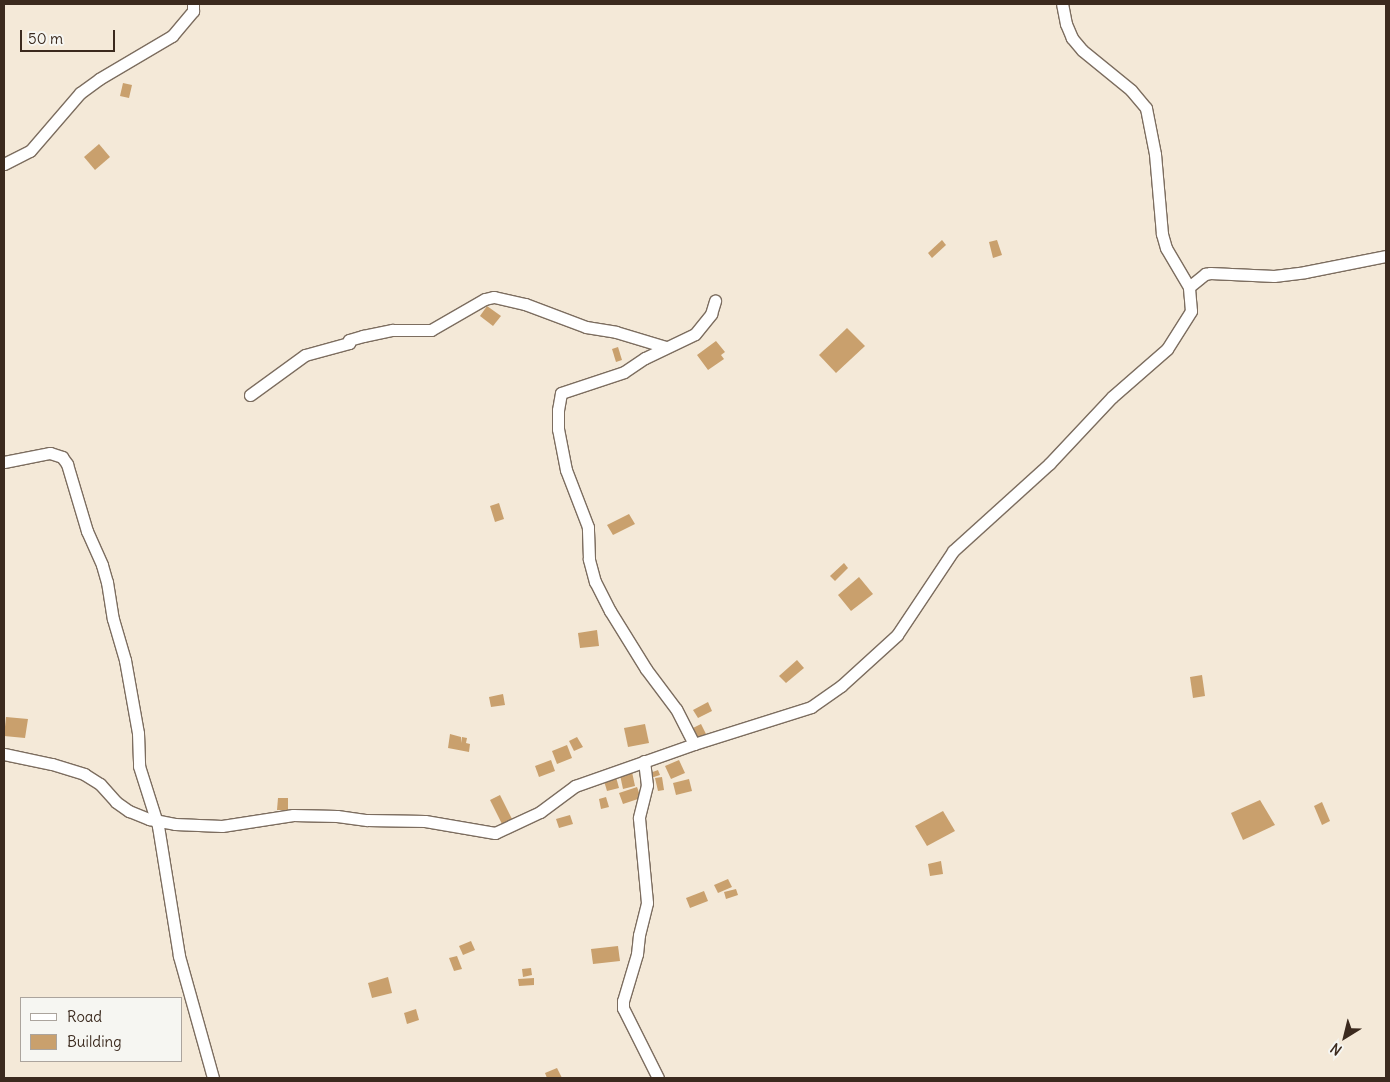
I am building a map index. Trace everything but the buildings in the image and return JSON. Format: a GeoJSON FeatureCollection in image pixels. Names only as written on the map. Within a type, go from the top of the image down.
{"type":"FeatureCollection","features":[{"type":"Feature","properties":{"kind":"street"},"geometry":{"type":"LineString","coordinates":[[4,164],[22,156],[35,146],[80,93],[99,79],[172,36],[193,11],[193,4]]}},
{"type":"Feature","properties":{"kind":"street"},"geometry":{"type":"LineString","coordinates":[[4,754],[52,764],[84,774],[100,784],[116,802],[129,811],[149,819],[174,824],[222,826],[292,816],[337,816],[367,820],[425,821],[499,832],[540,812],[575,786],[694,744],[811,708],[875,658],[897,636],[953,551],[1049,464],[1112,397],[1167,349],[1191,311],[1189,287],[1166,248],[1162,234],[1155,154],[1146,108],[1131,90],[1082,50],[1072,38],[1066,24],[1062,4]]}},
{"type":"Feature","properties":{"kind":"street"},"geometry":{"type":"LineString","coordinates":[[1189,287],[1205,274],[1210,273],[1274,276],[1305,272],[1386,256]]}},
{"type":"Feature","properties":{"kind":"street"},"geometry":{"type":"LineString","coordinates":[[250,395],[305,354],[349,343],[349,340],[363,336],[392,330],[431,330],[485,299],[494,297],[525,304],[586,327],[616,332],[666,347]]}},
{"type":"Feature","properties":{"kind":"street"},"geometry":{"type":"LineString","coordinates":[[694,744],[676,709],[646,669],[610,611],[595,582],[589,559],[588,527],[566,470],[558,428],[558,410],[561,393],[624,372],[666,347],[695,334],[711,314],[715,301]]}},
{"type":"Feature","properties":{"kind":"street"},"geometry":{"type":"LineString","coordinates":[[4,462],[50,453],[62,457],[67,464],[79,506],[107,582],[113,619],[125,660],[138,732],[139,766],[156,820],[179,956],[213,1078]]}},
{"type":"Feature","properties":{"kind":"street"},"geometry":{"type":"LineString","coordinates":[[644,761],[647,785],[639,818],[647,903],[640,928],[637,954],[623,1001],[623,1008],[658,1078]]}}]}
